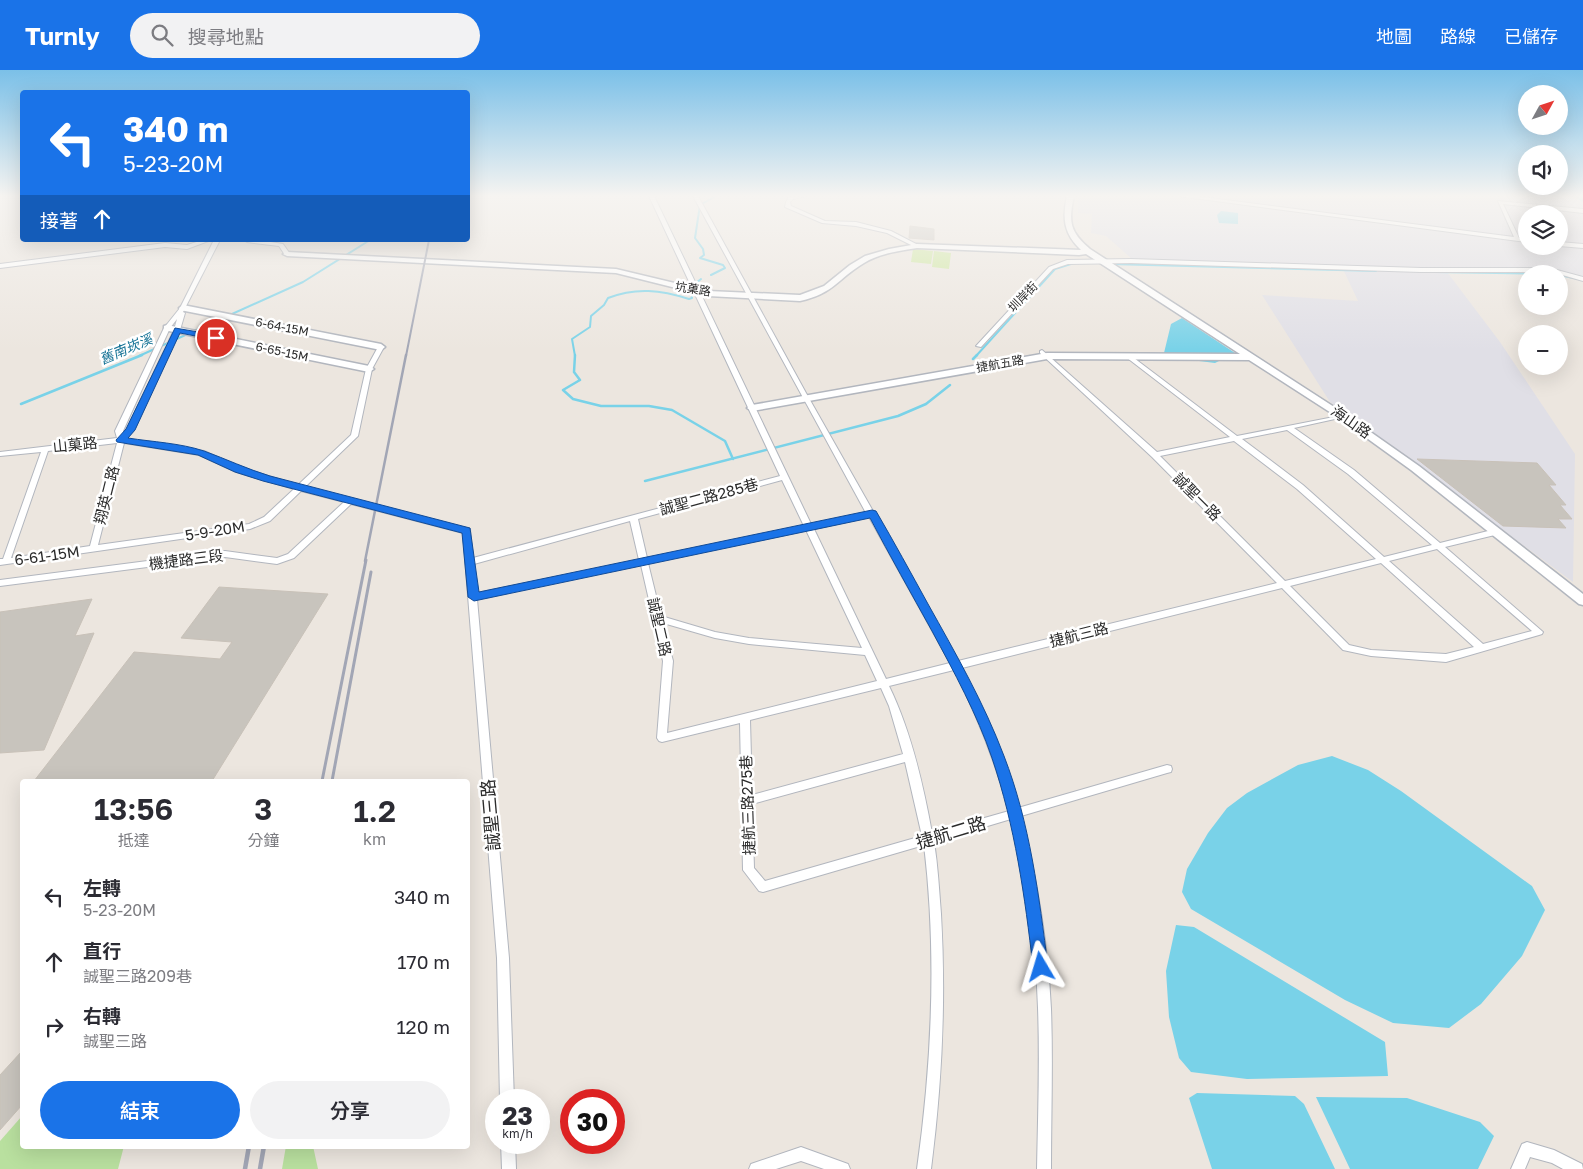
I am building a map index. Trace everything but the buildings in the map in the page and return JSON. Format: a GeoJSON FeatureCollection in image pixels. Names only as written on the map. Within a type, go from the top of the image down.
{"type":"FeatureCollection","features":[{"type":"Feature","properties":{"kind":"street"},"geometry":{"type":"LineString","coordinates":[[0,266],[147,247]]}},
{"type":"Feature","properties":{"kind":"street","name":"翔英二路"},"geometry":{"type":"LineString","coordinates":[[121,440],[130,430],[177,330],[183,308],[213,247]]}},
{"type":"Feature","properties":{"kind":"street"},"geometry":{"type":"LineString","coordinates":[[283,247],[287,254]]}},
{"type":"Feature","properties":{"kind":"street"},"geometry":{"type":"LineString","coordinates":[[676,247],[884,683],[894,706],[918,784],[929,840],[938,956],[937,1038],[924,1169]]}},
{"type":"Feature","properties":{"kind":"street"},"geometry":{"type":"LineString","coordinates":[[723,247],[956,665],[975,702],[998,757],[1015,813],[1032,898],[1043,984],[1044,1169]]}},
{"type":"Feature","properties":{"kind":"street","name":"坑菓路"},"geometry":{"type":"LineString","coordinates":[[287,254],[357,256],[616,272],[637,274],[658,283],[697,292],[800,298],[814,296],[831,286],[864,259],[903,247]]}},
{"type":"Feature","properties":{"kind":"street","name":"坑菓路"},"geometry":{"type":"LineString","coordinates":[[940,247],[1078,253],[1087,251]]}},
{"type":"Feature","properties":{"kind":"street","name":"海山路"},"geometry":{"type":"LineString","coordinates":[[1083,247],[1342,416],[1415,468],[1583,601]]}},
{"type":"Feature","properties":{"kind":"street","name":"圳岸街"},"geometry":{"type":"LineString","coordinates":[[979,346],[1007,313],[1051,268],[1066,262],[1421,270],[1538,270],[1557,272],[1583,279]]}},
{"type":"Feature","properties":{"kind":"street","name":"翔英二路"},"geometry":{"type":"LineString","coordinates":[[93,549],[121,440],[119,431],[167,328],[183,308]]}},
{"type":"Feature","properties":{"kind":"street","name":"6-64-15M"},"geometry":{"type":"LineString","coordinates":[[183,308],[381,347]]}},
{"type":"Feature","properties":{"kind":"street","name":"6-65-15M"},"geometry":{"type":"LineString","coordinates":[[167,328],[369,370]]}},
{"type":"Feature","properties":{"kind":"street","name":"5-9-20M"},"geometry":{"type":"LineString","coordinates":[[93,549],[250,526],[268,518],[354,436],[369,370],[381,347]]}},
{"type":"Feature","properties":{"kind":"street","name":"捷航五路"},"geometry":{"type":"LineString","coordinates":[[751,405],[1045,354],[1246,354]]}},
{"type":"Feature","properties":{"kind":"street","name":"捷航五路"},"geometry":{"type":"LineString","coordinates":[[1045,354],[1128,356],[1246,354]]}},
{"type":"Feature","properties":{"kind":"street","name":"誠聖一路"},"geometry":{"type":"LineString","coordinates":[[1045,354],[1155,454],[1346,648],[1371,653],[1446,658],[1481,648]]}},
{"type":"Feature","properties":{"kind":"street"},"geometry":{"type":"LineString","coordinates":[[1128,356],[1300,487],[1481,648],[1539,632],[1351,472],[1288,428]]}},
{"type":"Feature","properties":{"kind":"street"},"geometry":{"type":"LineString","coordinates":[[1155,454],[1342,416]]}},
{"type":"Feature","properties":{"kind":"street","name":"山菓路"},"geometry":{"type":"LineString","coordinates":[[0,454],[121,440],[169,447],[201,453],[239,470],[298,488],[467,531]]}},
{"type":"Feature","properties":{"kind":"street"},"geometry":{"type":"LineString","coordinates":[[3,562],[45,448]]}},
{"type":"Feature","properties":{"kind":"street","name":"誠聖二路285巷"},"geometry":{"type":"LineString","coordinates":[[471,562],[784,477]]}},
{"type":"Feature","properties":{"kind":"street","name":"機捷路三段"},"geometry":{"type":"LineString","coordinates":[[0,583],[225,554],[277,561],[291,556],[350,501]]}},
{"type":"Feature","properties":{"kind":"street"},"geometry":{"type":"LineString","coordinates":[[474,597],[872,514]]}},
{"type":"Feature","properties":{"kind":"street","name":"誠聖二路"},"geometry":{"type":"LineString","coordinates":[[633,517],[668,661],[662,738]]}},
{"type":"Feature","properties":{"kind":"street","name":"誠聖三路"},"geometry":{"type":"LineString","coordinates":[[467,531],[503,958],[507,1089]]}},
{"type":"Feature","properties":{"kind":"street","name":"捷航三路"},"geometry":{"type":"LineString","coordinates":[[662,738],[1496,532]]}},
{"type":"Feature","properties":{"kind":"street","name":"6-61-15M"},"geometry":{"type":"LineString","coordinates":[[3,562],[93,549]]}},
{"type":"Feature","properties":{"kind":"street"},"geometry":{"type":"LineString","coordinates":[[658,618],[715,635],[749,641],[869,652]]}},
{"type":"Feature","properties":{"kind":"street","name":"捷航三路275巷"},"geometry":{"type":"LineString","coordinates":[[745,718],[749,870],[763,887]]}},
{"type":"Feature","properties":{"kind":"street"},"geometry":{"type":"LineString","coordinates":[[748,801],[909,757]]}},
{"type":"Feature","properties":{"kind":"street","name":"捷航二路"},"geometry":{"type":"LineString","coordinates":[[763,887],[1167,769]]}},
{"type":"Feature","properties":{"kind":"street"},"geometry":{"type":"LineString","coordinates":[[1518,1169],[1528,1149],[1554,1157],[1577,1169]]}},
{"type":"Feature","properties":{"kind":"street"},"geometry":{"type":"LineString","coordinates":[[508,1154],[509,1169]]}},
{"type":"Feature","properties":{"kind":"street"},"geometry":{"type":"LineString","coordinates":[[756,1169],[801,1154],[843,1169]]}},
{"type":"Feature","properties":{"kind":"shaded area"},"geometry":{"type":"Polygon","coordinates":[[[1119,247],[1518,247],[1518,255],[1568,255],[1568,247],[1583,247],[1583,276],[1568,273],[1568,265],[1444,268],[1500,342],[1518,369],[1518,375],[1522,375],[1575,454],[1573,582],[1330,402],[1262,295],[1358,301],[1342,267],[1132,259],[1119,247]]]}},
{"type":"Feature","properties":{"kind":"green space"},"geometry":{"type":"Polygon","coordinates":[[[913,249],[933,251],[931,264],[911,262],[913,249]]]}},
{"type":"Feature","properties":{"kind":"green space"},"geometry":{"type":"Polygon","coordinates":[[[934,251],[951,253],[949,269],[932,267],[934,251]]]}},
{"type":"Feature","properties":{"kind":"green space"},"geometry":{"type":"Polygon","coordinates":[[[20,1118],[20,1149],[123,1149],[118,1169],[0,1169],[0,1141],[20,1118]]]}},
{"type":"Feature","properties":{"kind":"green space"},"geometry":{"type":"Polygon","coordinates":[[[285,1149],[314,1149],[318,1169],[282,1169],[285,1149]]]}},
{"type":"Feature","properties":{"kind":"water"},"geometry":{"type":"Polygon","coordinates":[[[1182,318],[1235,353],[1215,363],[1168,357],[1164,353],[1171,324],[1182,318]]]}},
{"type":"Feature","properties":{"kind":"water"},"geometry":{"type":"Polygon","coordinates":[[[1332,756],[1368,770],[1401,791],[1532,886],[1545,910],[1522,956],[1481,1004],[1449,1028],[1393,1023],[1345,1000],[1191,909],[1182,892],[1187,869],[1208,833],[1227,808],[1247,793],[1298,765],[1332,756]]]}},
{"type":"Feature","properties":{"kind":"water"},"geometry":{"type":"Polygon","coordinates":[[[1176,925],[1194,927],[1385,1042],[1388,1076],[1247,1079],[1191,1072],[1179,1058],[1169,1017],[1166,971],[1176,925]]]}},
{"type":"Feature","properties":{"kind":"water"},"geometry":{"type":"Polygon","coordinates":[[[1197,1093],[1295,1096],[1304,1104],[1335,1169],[1212,1169],[1189,1098],[1197,1093]]]}},
{"type":"Feature","properties":{"kind":"water"},"geometry":{"type":"Polygon","coordinates":[[[1316,1097],[1407,1098],[1480,1122],[1494,1136],[1478,1169],[1350,1169],[1316,1097]]]}},
{"type":"Feature","properties":{"kind":"waterway","name":"舊南崁溪"},"geometry":{"type":"LineString","coordinates":[[139,356],[303,282],[358,247]]}},
{"type":"Feature","properties":{"kind":"waterway"},"geometry":{"type":"LineString","coordinates":[[702,247],[704,255],[700,258],[723,265],[725,268],[711,275]]}},
{"type":"Feature","properties":{"kind":"waterway"},"geometry":{"type":"LineString","coordinates":[[976,356],[1055,269],[1074,263]]}},
{"type":"Feature","properties":{"kind":"waterway"},"geometry":{"type":"LineString","coordinates":[[1110,264],[1376,271]]}},
{"type":"Feature","properties":{"kind":"waterway"},"geometry":{"type":"LineString","coordinates":[[1435,272],[1518,273]]}},
{"type":"Feature","properties":{"kind":"waterway"},"geometry":{"type":"LineString","coordinates":[[1568,277],[1583,280]]}},
{"type":"Feature","properties":{"kind":"waterway"},"geometry":{"type":"LineString","coordinates":[[575,356],[572,339],[590,327],[591,316],[604,305],[608,298],[629,292],[648,291],[689,299],[692,298],[691,287],[701,279]]}},
{"type":"Feature","properties":{"kind":"waterway","name":"舊南崁溪"},"geometry":{"type":"LineString","coordinates":[[21,404],[142,355]]}},
{"type":"Feature","properties":{"kind":"waterway"},"geometry":{"type":"LineString","coordinates":[[575,356],[574,372],[580,380],[563,390],[573,399],[601,406],[649,406],[672,410],[725,441],[733,458]]}},
{"type":"Feature","properties":{"kind":"waterway"},"geometry":{"type":"LineString","coordinates":[[973,359],[976,356]]}},
{"type":"Feature","properties":{"kind":"waterway"},"geometry":{"type":"LineString","coordinates":[[733,458],[898,416],[926,404],[950,385]]}},
{"type":"Feature","properties":{"kind":"waterway"},"geometry":{"type":"LineString","coordinates":[[645,481],[733,458]]}},
{"type":"Feature","properties":{"kind":"railway"},"geometry":{"type":"LineString","coordinates":[[406,356],[428,247]]}},
{"type":"Feature","properties":{"kind":"railway"},"geometry":{"type":"LineString","coordinates":[[365,561],[406,355]]}},
{"type":"Feature","properties":{"kind":"railway"},"geometry":{"type":"LineString","coordinates":[[322,779],[366,560]]}},
{"type":"Feature","properties":{"kind":"railway"},"geometry":{"type":"LineString","coordinates":[[332,779],[371,572]]}},
{"type":"Feature","properties":{"kind":"railway"},"geometry":{"type":"LineString","coordinates":[[245,1169],[248,1149]]}},
{"type":"Feature","properties":{"kind":"railway"},"geometry":{"type":"LineString","coordinates":[[260,1169],[263,1149]]}},
{"type":"Feature","properties":{"kind":"route"},"geometry":{"type":"LineString","coordinates":[[216,338],[177,330],[130,430],[121,440],[201,453],[239,470],[266,479],[467,531],[474,597],[872,514],[956,665],[975,702],[998,757],[1015,813],[1032,898],[1041,967]]}}]}
